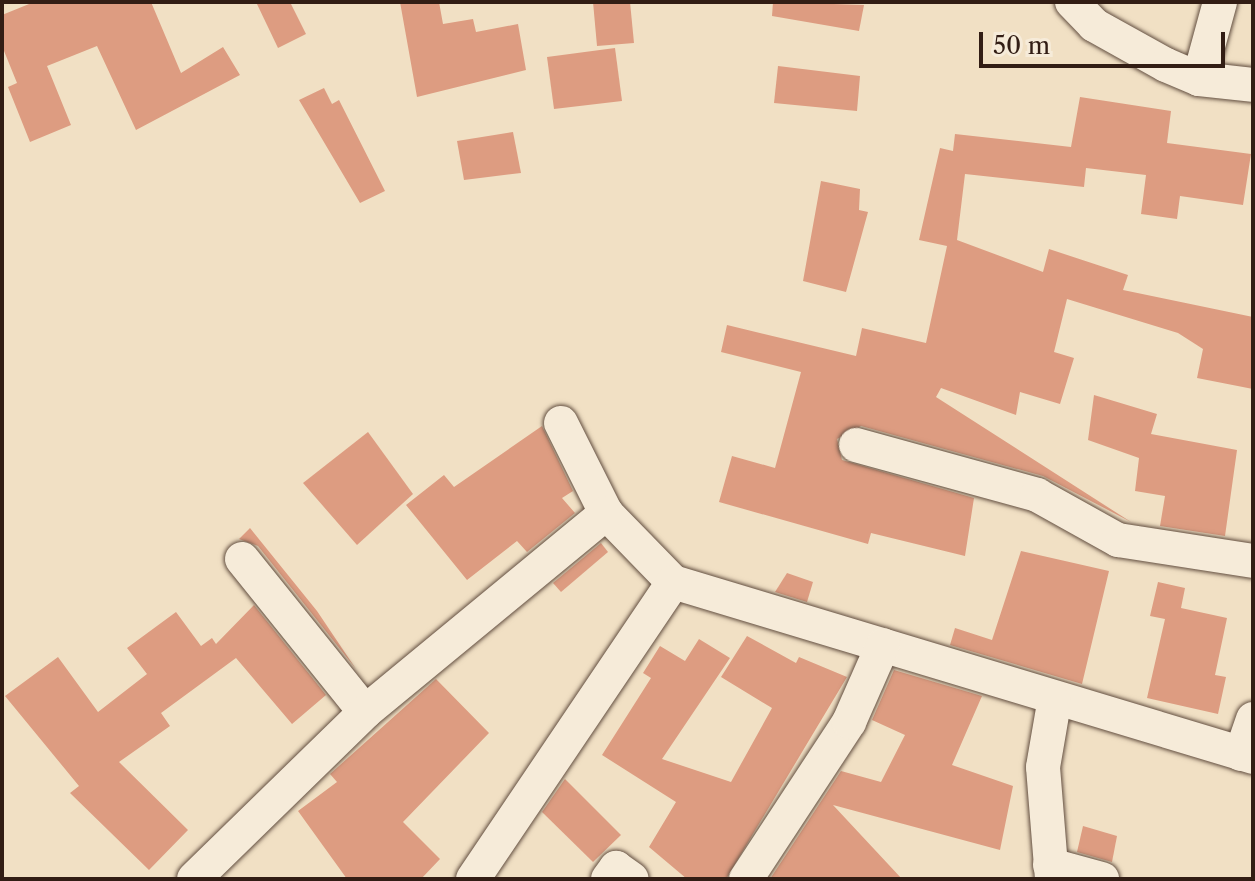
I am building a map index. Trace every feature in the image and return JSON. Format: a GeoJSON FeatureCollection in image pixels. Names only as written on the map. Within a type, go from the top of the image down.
{"type":"FeatureCollection","features":[{"type":"Feature","properties":{"kind":"street"},"geometry":{"type":"LineString","coordinates":[[1072,2],[1094,25],[1199,79],[1253,85]]}},
{"type":"Feature","properties":{"kind":"street"},"geometry":{"type":"LineString","coordinates":[[1199,79],[1220,2]]}},
{"type":"Feature","properties":{"kind":"street"},"geometry":{"type":"LineString","coordinates":[[561,423],[606,513],[673,582],[883,645],[1054,703],[1247,755],[1253,719]]}},
{"type":"Feature","properties":{"kind":"street"},"geometry":{"type":"LineString","coordinates":[[856,445],[1037,495],[1118,540],[1253,561]]}},
{"type":"Feature","properties":{"kind":"street"},"geometry":{"type":"LineString","coordinates":[[194,879],[365,712],[606,513]]}},
{"type":"Feature","properties":{"kind":"street"},"geometry":{"type":"LineString","coordinates":[[242,559],[365,712]]}},
{"type":"Feature","properties":{"kind":"street"},"geometry":{"type":"LineString","coordinates":[[473,879],[673,582]]}},
{"type":"Feature","properties":{"kind":"street"},"geometry":{"type":"LineString","coordinates":[[746,879],[849,722],[883,645]]}},
{"type":"Feature","properties":{"kind":"street"},"geometry":{"type":"LineString","coordinates":[[1054,703],[1043,767],[1051,872],[1102,879]]}},
{"type":"Feature","properties":{"kind":"street"},"geometry":{"type":"LineString","coordinates":[[608,879],[616,868],[632,879]]}},
{"type":"Feature","properties":{"kind":"building"},"geometry":{"type":"Polygon","coordinates":[[[34,2],[151,2],[181,73],[223,47],[240,75],[136,130],[97,46],[47,66],[71,125],[30,142],[8,87],[17,83],[2,46],[2,15],[34,2]]]}},
{"type":"Feature","properties":{"kind":"building"},"geometry":{"type":"Polygon","coordinates":[[[256,2],[290,2],[306,34],[278,48],[256,2]]]}},
{"type":"Feature","properties":{"kind":"building"},"geometry":{"type":"Polygon","coordinates":[[[400,2],[439,2],[443,24],[473,19],[476,32],[518,24],[526,70],[417,97],[400,2]]]}},
{"type":"Feature","properties":{"kind":"building"},"geometry":{"type":"Polygon","coordinates":[[[593,2],[630,2],[634,43],[597,46],[593,2]]]}},
{"type":"Feature","properties":{"kind":"building"},"geometry":{"type":"Polygon","coordinates":[[[773,2],[864,5],[859,31],[772,16],[773,2]]]}},
{"type":"Feature","properties":{"kind":"building"},"geometry":{"type":"Polygon","coordinates":[[[615,48],[622,101],[554,109],[547,57],[615,48]]]}},
{"type":"Feature","properties":{"kind":"building"},"geometry":{"type":"Polygon","coordinates":[[[778,66],[860,76],[857,111],[774,103],[778,66]]]}},
{"type":"Feature","properties":{"kind":"building"},"geometry":{"type":"Polygon","coordinates":[[[324,88],[332,104],[339,100],[385,191],[360,203],[299,100],[324,88]]]}},
{"type":"Feature","properties":{"kind":"building"},"geometry":{"type":"Polygon","coordinates":[[[1080,97],[1171,111],[1167,143],[1251,154],[1243,205],[1180,196],[1177,219],[1141,214],[1146,175],[1086,168],[1084,187],[965,174],[957,240],[1043,272],[1049,249],[1128,275],[1123,290],[1253,317],[1253,389],[1197,378],[1203,349],[1178,333],[1067,299],[1054,352],[1074,358],[1060,404],[1020,392],[1016,415],[941,388],[936,397],[1131,522],[1043,476],[861,426],[837,439],[842,460],[974,498],[965,556],[871,533],[868,544],[719,502],[732,456],[775,468],[801,372],[721,352],[727,325],[856,356],[862,328],[926,343],[947,246],[919,240],[940,148],[953,151],[955,134],[1071,147],[1080,97]]]}},
{"type":"Feature","properties":{"kind":"building"},"geometry":{"type":"Polygon","coordinates":[[[513,132],[521,173],[464,180],[457,141],[513,132]]]}},
{"type":"Feature","properties":{"kind":"building"},"geometry":{"type":"Polygon","coordinates":[[[821,181],[860,189],[859,210],[868,212],[846,292],[803,281],[821,181]]]}},
{"type":"Feature","properties":{"kind":"building"},"geometry":{"type":"Polygon","coordinates":[[[1094,395],[1157,414],[1151,434],[1237,450],[1225,536],[1160,526],[1165,496],[1135,491],[1139,458],[1088,440],[1094,395]]]}},
{"type":"Feature","properties":{"kind":"building"},"geometry":{"type":"Polygon","coordinates":[[[542,426],[573,491],[562,498],[575,513],[527,552],[517,541],[467,580],[406,505],[444,475],[454,487],[542,426]]]}},
{"type":"Feature","properties":{"kind":"building"},"geometry":{"type":"Polygon","coordinates":[[[368,432],[413,494],[357,545],[303,483],[368,432]]]}},
{"type":"Feature","properties":{"kind":"building"},"geometry":{"type":"Polygon","coordinates":[[[250,528],[317,611],[356,669],[258,546],[239,539],[250,528]]]}},
{"type":"Feature","properties":{"kind":"building"},"geometry":{"type":"Polygon","coordinates":[[[601,543],[608,552],[561,592],[553,583],[601,543]]]}},
{"type":"Feature","properties":{"kind":"building"},"geometry":{"type":"Polygon","coordinates":[[[1021,551],[1109,571],[1082,684],[950,645],[955,628],[992,640],[1021,551]]]}},
{"type":"Feature","properties":{"kind":"building"},"geometry":{"type":"Polygon","coordinates":[[[787,573],[813,582],[807,602],[775,592],[787,573]]]}},
{"type":"Feature","properties":{"kind":"building"},"geometry":{"type":"Polygon","coordinates":[[[1158,582],[1185,588],[1181,608],[1227,618],[1215,675],[1226,677],[1218,714],[1147,698],[1165,619],[1150,616],[1158,582]]]}},
{"type":"Feature","properties":{"kind":"building"},"geometry":{"type":"Polygon","coordinates":[[[254,605],[326,695],[292,724],[236,658],[161,713],[170,726],[119,762],[188,830],[149,870],[70,793],[79,786],[5,696],[58,657],[98,712],[147,674],[127,648],[176,612],[201,646],[212,638],[216,644],[254,605]]]}},
{"type":"Feature","properties":{"kind":"building"},"geometry":{"type":"Polygon","coordinates":[[[747,636],[796,663],[799,657],[847,677],[726,879],[687,879],[649,847],[676,802],[602,755],[651,678],[643,673],[660,646],[685,661],[699,639],[730,658],[662,759],[731,782],[772,708],[721,677],[747,636]]]}},
{"type":"Feature","properties":{"kind":"building"},"geometry":{"type":"Polygon","coordinates":[[[894,670],[982,696],[952,765],[1013,786],[1000,850],[833,805],[902,879],[770,879],[841,771],[881,782],[905,735],[872,720],[894,670]]]}},
{"type":"Feature","properties":{"kind":"building"},"geometry":{"type":"Polygon","coordinates":[[[436,679],[489,733],[403,822],[440,859],[421,879],[347,879],[298,811],[337,782],[330,774],[436,679]]]}},
{"type":"Feature","properties":{"kind":"building"},"geometry":{"type":"Polygon","coordinates":[[[565,779],[621,835],[593,862],[542,812],[565,779]]]}},
{"type":"Feature","properties":{"kind":"building"},"geometry":{"type":"Polygon","coordinates":[[[1083,826],[1117,836],[1112,862],[1077,852],[1083,826]]]}}]}
